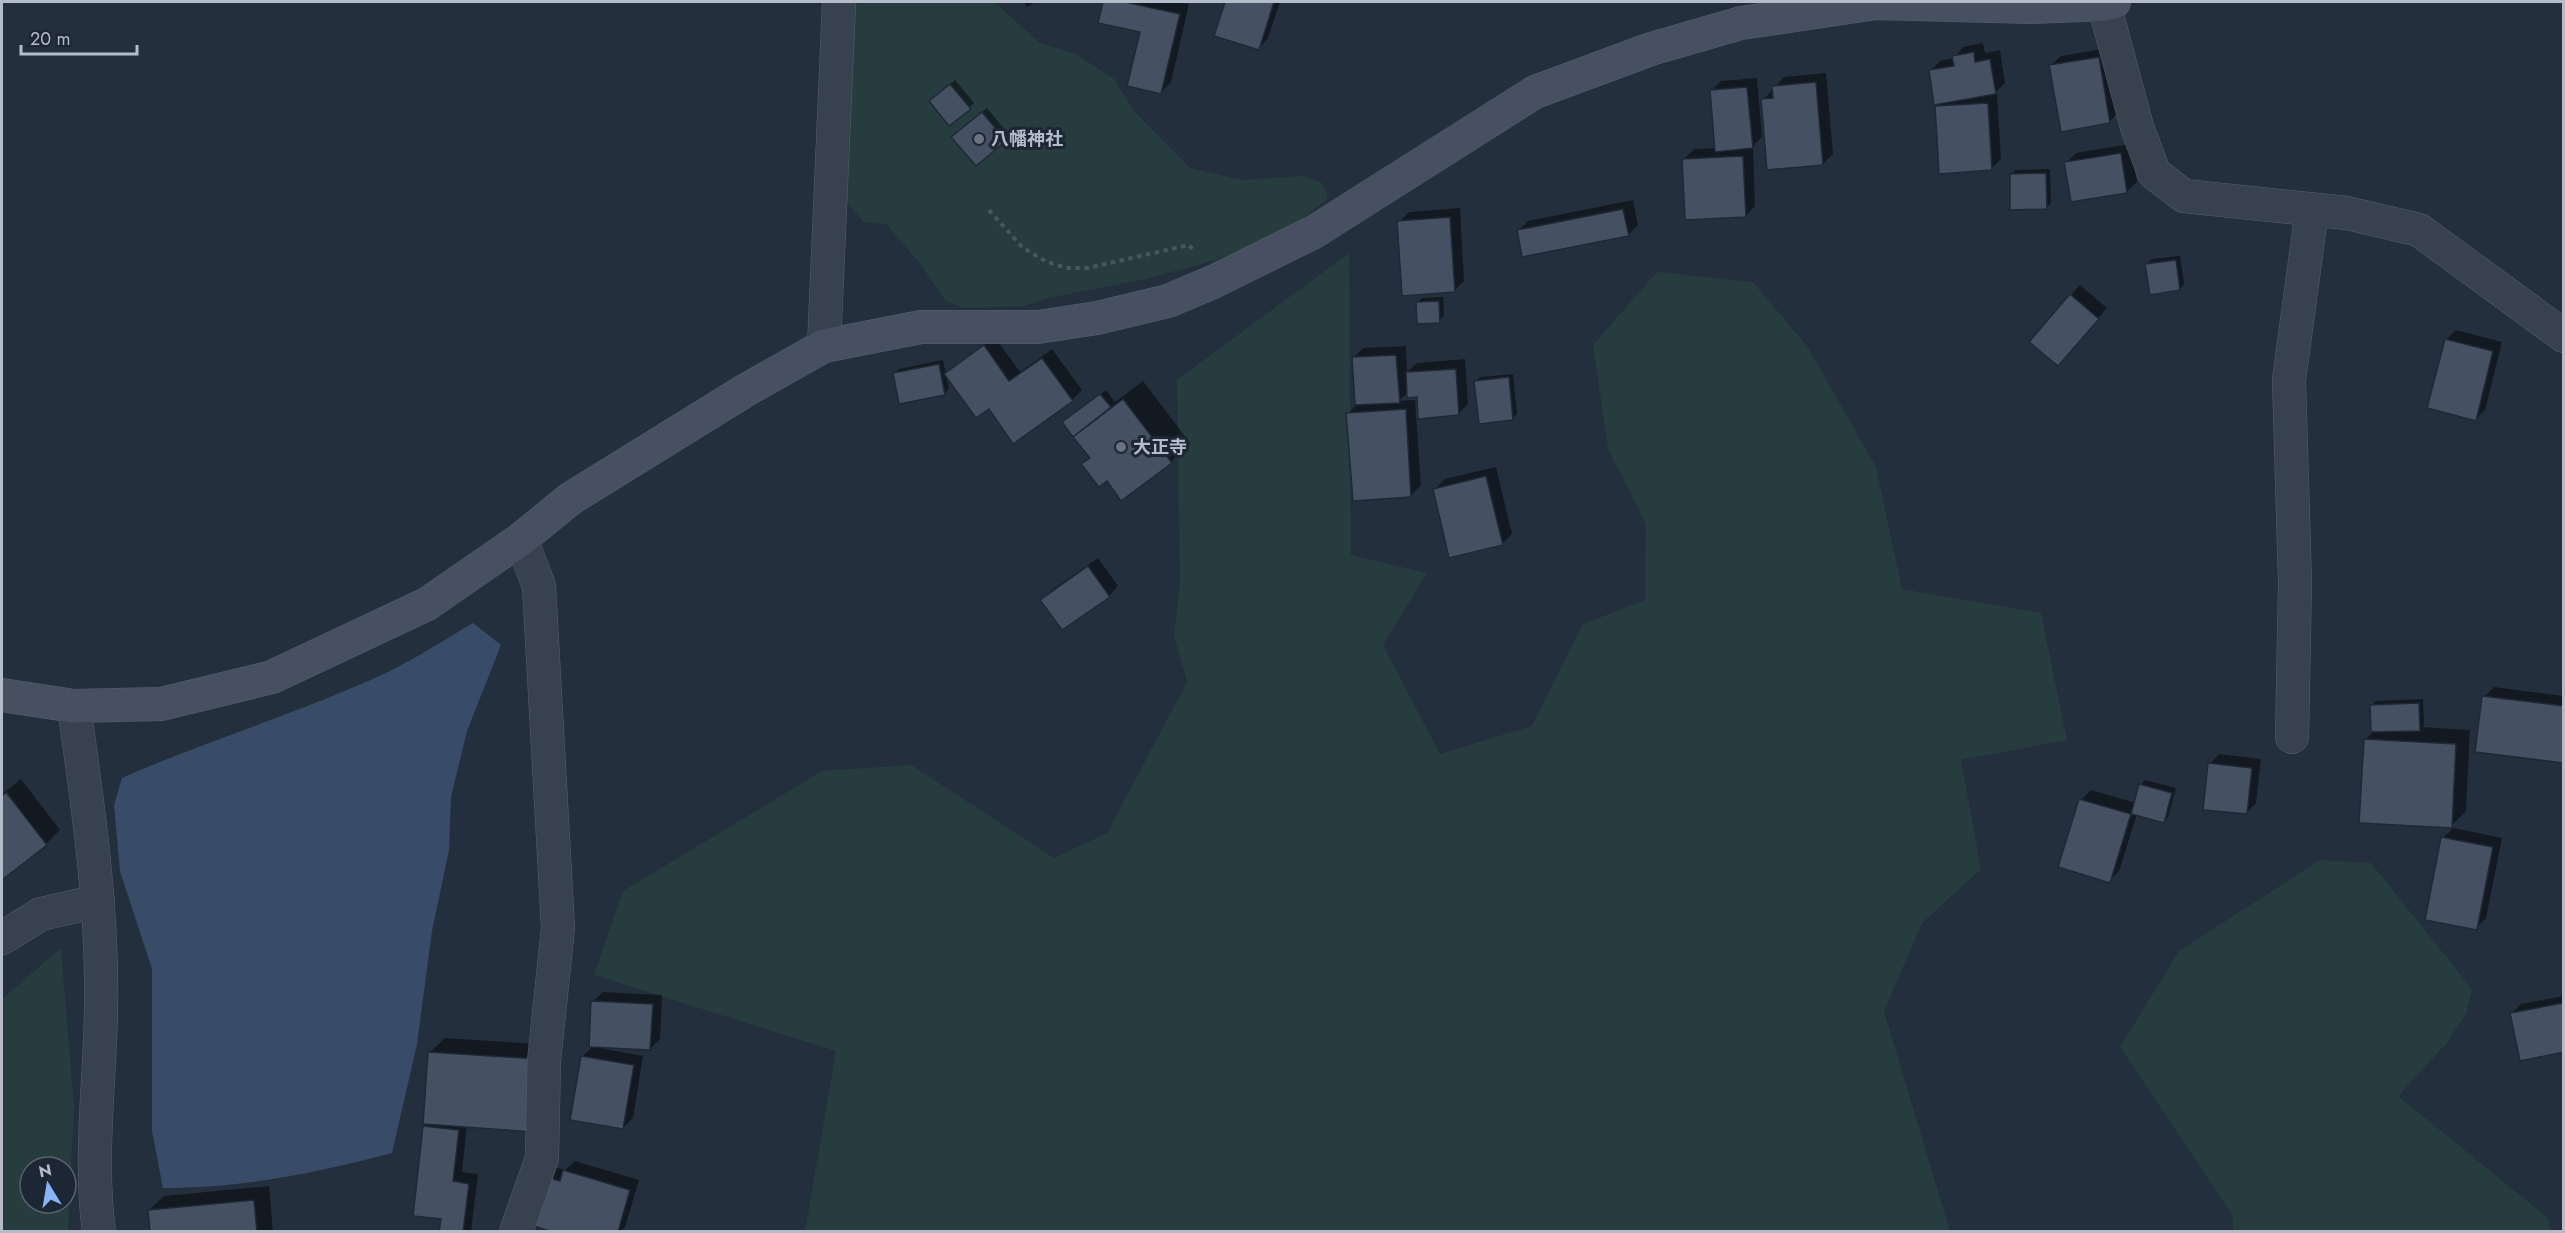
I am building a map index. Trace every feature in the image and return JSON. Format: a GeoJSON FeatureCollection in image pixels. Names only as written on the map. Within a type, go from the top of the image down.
{"type":"FeatureCollection","features":[{"type":"Feature","properties":{"kind":"street"},"geometry":{"type":"LineString","coordinates":[[824,346],[839,2]]}},
{"type":"Feature","properties":{"kind":"street"},"geometry":{"type":"LineString","coordinates":[[2,695],[74,706],[161,704],[272,677],[427,604],[521,538],[570,499],[737,395],[824,346],[921,327],[1038,327],[1097,318],[1168,301],[1213,282],[1314,232],[1535,92],[1651,49],[1741,23],[1876,3],[2032,7],[2109,3],[2137,127],[2154,173],[2184,196],[2347,213],[2419,230],[2564,336]]}},
{"type":"Feature","properties":{"kind":"street"},"geometry":{"type":"LineString","coordinates":[[2292,736],[2295,583],[2289,380],[2312,210]]}},
{"type":"Feature","properties":{"kind":"street"},"geometry":{"type":"LineString","coordinates":[[516,1232],[542,1158],[544,1060],[558,928],[539,586],[521,538]]}},
{"type":"Feature","properties":{"kind":"street"},"geometry":{"type":"LineString","coordinates":[[74,706],[98,901],[101,1009],[94,1118],[99,1232]]}},
{"type":"Feature","properties":{"kind":"street"},"geometry":{"type":"LineString","coordinates":[[2,938],[41,914],[98,901]]}},
{"type":"Feature","properties":{"kind":"path"},"geometry":{"type":"LineString","coordinates":[[989,210],[1022,247],[1045,261],[1066,268],[1088,268],[1189,245],[1202,259],[1213,282]]}},
{"type":"Feature","properties":{"kind":"green space"},"geometry":{"type":"Polygon","coordinates":[[[859,2],[994,2],[1040,43],[1076,54],[1114,79],[1135,112],[1190,168],[1242,180],[1304,176],[1322,183],[1328,198],[1281,236],[1212,261],[1146,279],[1048,298],[1024,306],[963,308],[946,301],[918,261],[886,224],[864,222],[836,191],[854,7],[859,2]]]}},
{"type":"Feature","properties":{"kind":"green space"},"geometry":{"type":"Polygon","coordinates":[[[1349,253],[1351,555],[1427,573],[1383,645],[1440,754],[1532,726],[1583,624],[1645,600],[1646,524],[1608,449],[1593,345],[1657,272],[1753,282],[1807,346],[1876,467],[1902,589],[2041,613],[2067,740],[1961,760],[1981,869],[1922,923],[1884,1011],[1950,1231],[805,1231],[836,1051],[594,975],[623,891],[822,771],[911,765],[1054,858],[1107,833],[1187,682],[1174,635],[1180,582],[1177,380],[1349,253]]]}},
{"type":"Feature","properties":{"kind":"green space"},"geometry":{"type":"Polygon","coordinates":[[[2320,860],[2371,863],[2472,989],[2466,1014],[2445,1045],[2398,1096],[2547,1217],[2552,1231],[2233,1231],[2233,1216],[2120,1047],[2179,951],[2320,860]]]}},
{"type":"Feature","properties":{"kind":"green space"},"geometry":{"type":"Polygon","coordinates":[[[61,948],[74,1107],[72,1155],[18,1155],[18,1215],[69,1215],[68,1231],[2,1231],[2,999],[61,948]]]}},
{"type":"Feature","properties":{"kind":"water"},"geometry":{"type":"Polygon","coordinates":[[[473,623],[501,645],[467,731],[451,797],[449,850],[432,931],[417,1044],[392,1153],[279,1178],[222,1185],[163,1188],[152,1131],[152,969],[120,871],[114,805],[122,778],[357,686],[400,666],[473,623]]]}},
{"type":"Feature","properties":{"kind":"building"},"geometry":{"type":"Polygon","coordinates":[[[1103,2],[1125,2],[1180,14],[1161,94],[1127,86],[1140,32],[1098,23],[1103,2]]]}},
{"type":"Feature","properties":{"kind":"building"},"geometry":{"type":"Polygon","coordinates":[[[1225,2],[1274,2],[1259,50],[1214,36],[1225,2]]]}},
{"type":"Feature","properties":{"kind":"building"},"geometry":{"type":"Polygon","coordinates":[[[1974,52],[1975,62],[1990,59],[1996,94],[1934,105],[1929,70],[1954,66],[1952,56],[1974,52]]]}},
{"type":"Feature","properties":{"kind":"building"},"geometry":{"type":"Polygon","coordinates":[[[2099,57],[2110,123],[2061,132],[2049,65],[2099,57]]]}},
{"type":"Feature","properties":{"kind":"building"},"geometry":{"type":"Polygon","coordinates":[[[1816,82],[1823,165],[1767,170],[1761,99],[1773,98],[1772,86],[1816,82]]]}},
{"type":"Feature","properties":{"kind":"building"},"geometry":{"type":"Polygon","coordinates":[[[950,84],[971,109],[949,126],[929,101],[950,84]]]}},
{"type":"Feature","properties":{"kind":"building"},"geometry":{"type":"Polygon","coordinates":[[[1747,87],[1753,148],[1715,152],[1710,90],[1747,87]]]}},
{"type":"Feature","properties":{"kind":"building"},"geometry":{"type":"Polygon","coordinates":[[[1988,103],[1992,170],[1939,174],[1935,106],[1988,103]]]}},
{"type":"Feature","properties":{"kind":"building","name":"八幡神社"},"geometry":{"type":"Polygon","coordinates":[[[982,112],[1006,141],[976,166],[951,137],[982,112]]]}},
{"type":"Feature","properties":{"kind":"building"},"geometry":{"type":"Polygon","coordinates":[[[2121,153],[2127,193],[2071,202],[2064,162],[2121,153]]]}},
{"type":"Feature","properties":{"kind":"building"},"geometry":{"type":"Polygon","coordinates":[[[1743,156],[1746,217],[1685,220],[1682,159],[1743,156]]]}},
{"type":"Feature","properties":{"kind":"building"},"geometry":{"type":"Polygon","coordinates":[[[2046,173],[2047,209],[2010,210],[2010,174],[2046,173]]]}},
{"type":"Feature","properties":{"kind":"building"},"geometry":{"type":"Polygon","coordinates":[[[1623,209],[1629,236],[1522,257],[1517,230],[1623,209]]]}},
{"type":"Feature","properties":{"kind":"building"},"geometry":{"type":"Polygon","coordinates":[[[1450,217],[1455,292],[1402,296],[1397,221],[1450,217]]]}},
{"type":"Feature","properties":{"kind":"building"},"geometry":{"type":"Polygon","coordinates":[[[2176,260],[2180,290],[2150,295],[2145,264],[2176,260]]]}},
{"type":"Feature","properties":{"kind":"building"},"geometry":{"type":"Polygon","coordinates":[[[2070,294],[2099,319],[2058,366],[2029,342],[2070,294]]]}},
{"type":"Feature","properties":{"kind":"building"},"geometry":{"type":"Polygon","coordinates":[[[1439,301],[1440,323],[1417,324],[1416,302],[1439,301]]]}},
{"type":"Feature","properties":{"kind":"building"},"geometry":{"type":"Polygon","coordinates":[[[2445,339],[2493,351],[2476,421],[2427,408],[2445,339]]]}},
{"type":"Feature","properties":{"kind":"building"},"geometry":{"type":"Polygon","coordinates":[[[984,345],[1009,381],[1042,358],[1073,401],[1013,444],[989,409],[976,418],[944,374],[984,345]]]}},
{"type":"Feature","properties":{"kind":"building"},"geometry":{"type":"Polygon","coordinates":[[[1396,355],[1400,403],[1355,405],[1352,357],[1396,355]]]}},
{"type":"Feature","properties":{"kind":"building"},"geometry":{"type":"Polygon","coordinates":[[[939,364],[945,395],[899,404],[893,373],[939,364]]]}},
{"type":"Feature","properties":{"kind":"building"},"geometry":{"type":"Polygon","coordinates":[[[1456,369],[1459,415],[1418,419],[1417,397],[1407,398],[1406,372],[1456,369]]]}},
{"type":"Feature","properties":{"kind":"building"},"geometry":{"type":"Polygon","coordinates":[[[1509,377],[1513,420],[1479,424],[1474,381],[1509,377]]]}},
{"type":"Feature","properties":{"kind":"building"},"geometry":{"type":"Polygon","coordinates":[[[1100,394],[1111,407],[1073,437],[1062,422],[1100,394]]]}},
{"type":"Feature","properties":{"kind":"building","name":"大正寺"},"geometry":{"type":"Polygon","coordinates":[[[1123,399],[1172,463],[1121,501],[1107,481],[1099,487],[1081,464],[1090,458],[1073,437],[1123,399]]]}},
{"type":"Feature","properties":{"kind":"building"},"geometry":{"type":"Polygon","coordinates":[[[1406,409],[1411,497],[1353,501],[1346,413],[1406,409]]]}},
{"type":"Feature","properties":{"kind":"building"},"geometry":{"type":"Polygon","coordinates":[[[1486,476],[1503,545],[1449,558],[1433,489],[1486,476]]]}},
{"type":"Feature","properties":{"kind":"building"},"geometry":{"type":"Polygon","coordinates":[[[1088,566],[1110,597],[1062,630],[1040,600],[1088,566]]]}},
{"type":"Feature","properties":{"kind":"building"},"geometry":{"type":"Polygon","coordinates":[[[2482,696],[2564,706],[2563,763],[2475,752],[2482,696]]]}},
{"type":"Feature","properties":{"kind":"building"},"geometry":{"type":"Polygon","coordinates":[[[2419,703],[2420,731],[2371,732],[2370,705],[2419,703]]]}},
{"type":"Feature","properties":{"kind":"building"},"geometry":{"type":"Polygon","coordinates":[[[2364,739],[2456,744],[2452,828],[2359,823],[2364,739]]]}},
{"type":"Feature","properties":{"kind":"building"},"geometry":{"type":"Polygon","coordinates":[[[2208,763],[2252,768],[2247,814],[2203,810],[2208,763]]]}},
{"type":"Feature","properties":{"kind":"building"},"geometry":{"type":"Polygon","coordinates":[[[2139,784],[2172,793],[2164,823],[2131,814],[2139,784]]]}},
{"type":"Feature","properties":{"kind":"building"},"geometry":{"type":"Polygon","coordinates":[[[6,792],[47,845],[2,880],[2,796],[6,792]]]}},
{"type":"Feature","properties":{"kind":"building"},"geometry":{"type":"Polygon","coordinates":[[[2079,799],[2131,814],[2110,883],[2058,867],[2079,799]]]}},
{"type":"Feature","properties":{"kind":"building"},"geometry":{"type":"Polygon","coordinates":[[[2441,837],[2493,847],[2477,930],[2425,920],[2441,837]]]}},
{"type":"Feature","properties":{"kind":"building"},"geometry":{"type":"Polygon","coordinates":[[[591,1001],[653,1004],[650,1050],[589,1047],[591,1001]]]}},
{"type":"Feature","properties":{"kind":"building"},"geometry":{"type":"Polygon","coordinates":[[[2563,1003],[2564,1052],[2520,1061],[2510,1013],[2563,1003]]]}},
{"type":"Feature","properties":{"kind":"building"},"geometry":{"type":"Polygon","coordinates":[[[428,1052],[538,1059],[533,1132],[423,1124],[428,1052]]]}},
{"type":"Feature","properties":{"kind":"building"},"geometry":{"type":"Polygon","coordinates":[[[581,1056],[634,1065],[623,1129],[570,1120],[581,1056]]]}},
{"type":"Feature","properties":{"kind":"building"},"geometry":{"type":"Polygon","coordinates":[[[423,1126],[459,1130],[453,1181],[469,1184],[463,1232],[439,1232],[441,1219],[413,1216],[423,1126]]]}},
{"type":"Feature","properties":{"kind":"building"},"geometry":{"type":"Polygon","coordinates":[[[563,1170],[630,1190],[618,1232],[552,1232],[528,1224],[543,1176],[560,1181],[563,1170]]]}},
{"type":"Feature","properties":{"kind":"building"},"geometry":{"type":"Polygon","coordinates":[[[254,1200],[257,1232],[150,1232],[148,1210],[254,1200]]]}},
{"type":"Feature","properties":{"kind":"place","name":"八幡神社"},"geometry":{"type":"Point","coordinates":[979,139]}},
{"type":"Feature","properties":{"kind":"place","name":"大正寺"},"geometry":{"type":"Point","coordinates":[1121,447]}}]}
